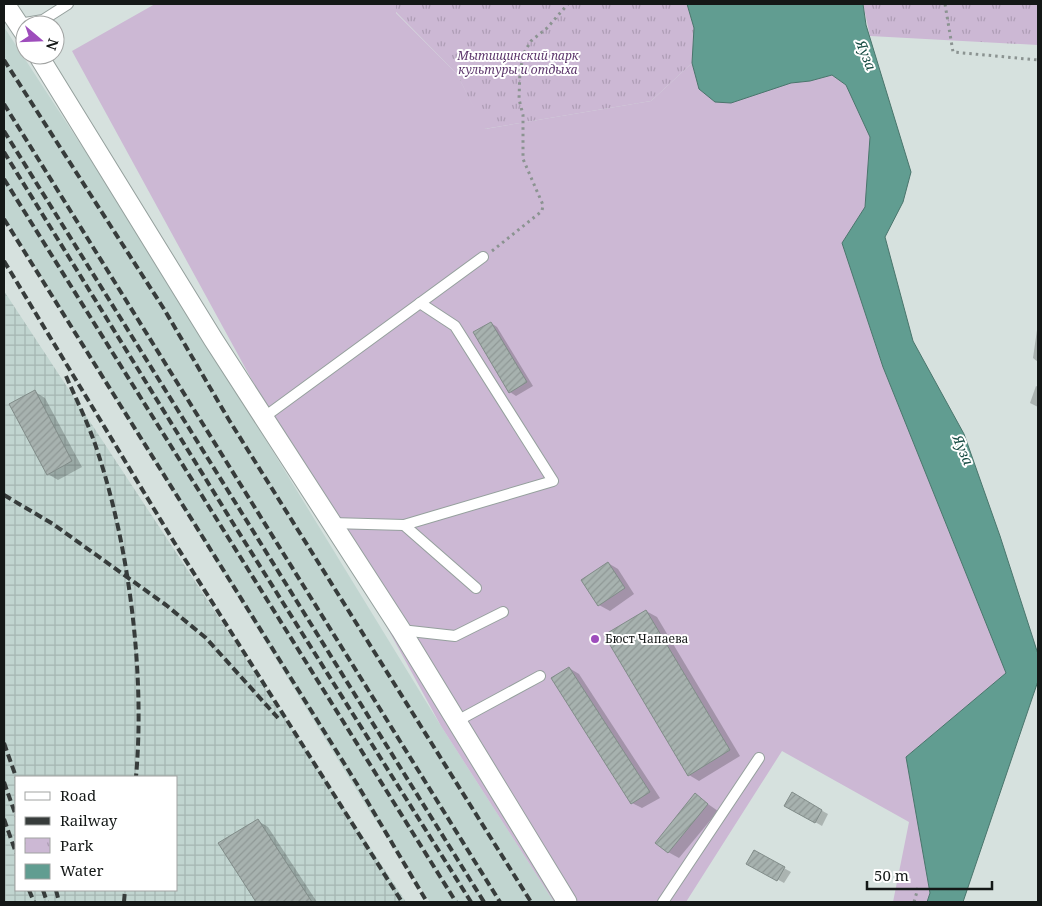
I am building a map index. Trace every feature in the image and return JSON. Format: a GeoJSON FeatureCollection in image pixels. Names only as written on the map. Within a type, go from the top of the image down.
{"type":"FeatureCollection","features":[{"type":"Feature","properties":{"kind":"street"},"geometry":{"type":"LineString","coordinates":[[5,4],[15,19]]}},
{"type":"Feature","properties":{"kind":"street"},"geometry":{"type":"LineString","coordinates":[[44,65],[263,418],[401,630],[567,902]]}},
{"type":"Feature","properties":{"kind":"lane"},"geometry":{"type":"LineString","coordinates":[[51,15],[68,4]]}},
{"type":"Feature","properties":{"kind":"lane"},"geometry":{"type":"LineString","coordinates":[[263,418],[483,257]]}},
{"type":"Feature","properties":{"kind":"lane"},"geometry":{"type":"LineString","coordinates":[[330,523],[404,525],[553,481],[455,326],[420,303]]}},
{"type":"Feature","properties":{"kind":"lane"},"geometry":{"type":"LineString","coordinates":[[404,525],[476,588]]}},
{"type":"Feature","properties":{"kind":"lane"},"geometry":{"type":"LineString","coordinates":[[401,630],[455,636],[503,612]]}},
{"type":"Feature","properties":{"kind":"lane"},"geometry":{"type":"LineString","coordinates":[[457,721],[540,676]]}},
{"type":"Feature","properties":{"kind":"lane"},"geometry":{"type":"LineString","coordinates":[[663,902],[759,758]]}},
{"type":"Feature","properties":{"kind":"path"},"geometry":{"type":"LineString","coordinates":[[483,257],[542,211],[543,205],[523,159],[524,115],[519,99],[520,70],[525,51],[531,41],[548,28],[568,4]]}},
{"type":"Feature","properties":{"kind":"path"},"geometry":{"type":"LineString","coordinates":[[945,4],[952,52],[1038,60]]}},
{"type":"Feature","properties":{"kind":"path"},"geometry":{"type":"LineString","coordinates":[[914,902],[918,888]]}},
{"type":"Feature","properties":{"kind":"shaded area"},"geometry":{"type":"Polygon","coordinates":[[[4,27],[15,44],[15,65],[29,65],[149,249],[441,726],[554,902],[430,902],[370,812],[4,217],[4,27]]]}},
{"type":"Feature","properties":{"kind":"shaded area"},"geometry":{"type":"Polygon","coordinates":[[[4,291],[406,902],[4,902],[4,291]]]}},
{"type":"Feature","properties":{"kind":"green space"},"geometry":{"type":"Polygon","coordinates":[[[155,4],[396,4],[396,13],[457,74],[485,129],[651,101],[692,63],[699,89],[810,81],[832,75],[846,85],[870,137],[865,208],[842,243],[883,367],[1006,673],[906,757],[930,893],[927,902],[893,902],[909,822],[782,751],[686,902],[554,902],[441,726],[72,51],[155,4]]]}},
{"type":"Feature","properties":{"kind":"green space","name":"Мытищинский парк культуры и отдыха"},"geometry":{"type":"Polygon","coordinates":[[[396,4],[687,4],[694,28],[692,63],[651,101],[484,129],[457,74],[396,12],[396,4]]]}},
{"type":"Feature","properties":{"kind":"green space"},"geometry":{"type":"Polygon","coordinates":[[[863,4],[1038,4],[1038,45],[870,36],[863,4]]]}},
{"type":"Feature","properties":{"kind":"water","name":"Яуза"},"geometry":{"type":"Polygon","coordinates":[[[687,4],[863,4],[866,25],[911,172],[903,202],[885,237],[913,341],[964,434],[1000,536],[1038,654],[1038,681],[963,902],[927,902],[930,893],[906,757],[1006,673],[883,367],[842,243],[865,207],[870,137],[846,85],[832,75],[810,81],[791,83],[731,103],[715,102],[699,89],[692,63],[694,28],[687,4]]]}},
{"type":"Feature","properties":{"kind":"building"},"geometry":{"type":"Polygon","coordinates":[[[491,322],[527,382],[509,393],[473,332],[491,322]]]}},
{"type":"Feature","properties":{"kind":"building"},"geometry":{"type":"Polygon","coordinates":[[[35,390],[72,461],[47,475],[9,404],[35,390]]]}},
{"type":"Feature","properties":{"kind":"building"},"geometry":{"type":"Polygon","coordinates":[[[608,562],[625,588],[598,606],[581,580],[608,562]]]}},
{"type":"Feature","properties":{"kind":"building"},"geometry":{"type":"Polygon","coordinates":[[[646,610],[730,750],[688,776],[604,635],[646,610]]]}},
{"type":"Feature","properties":{"kind":"building"},"geometry":{"type":"Polygon","coordinates":[[[569,667],[650,792],[631,804],[551,678],[569,667]]]}},
{"type":"Feature","properties":{"kind":"building"},"geometry":{"type":"Polygon","coordinates":[[[792,792],[822,810],[815,823],[784,806],[792,792]]]}},
{"type":"Feature","properties":{"kind":"building"},"geometry":{"type":"Polygon","coordinates":[[[695,793],[708,804],[668,853],[655,843],[695,793]]]}},
{"type":"Feature","properties":{"kind":"building"},"geometry":{"type":"Polygon","coordinates":[[[258,819],[312,902],[256,902],[218,843],[258,819]]]}},
{"type":"Feature","properties":{"kind":"building"},"geometry":{"type":"Polygon","coordinates":[[[754,850],[785,867],[777,881],[746,864],[754,850]]]}},
{"type":"Feature","properties":{"kind":"railway"},"geometry":{"type":"LineString","coordinates":[[4,60],[164,309],[229,420],[531,902]]}},
{"type":"Feature","properties":{"kind":"railway"},"geometry":{"type":"LineString","coordinates":[[4,104],[500,902]]}},
{"type":"Feature","properties":{"kind":"railway"},"geometry":{"type":"LineString","coordinates":[[4,131],[484,902]]}},
{"type":"Feature","properties":{"kind":"railway"},"geometry":{"type":"LineString","coordinates":[[4,152],[231,520],[471,902]]}},
{"type":"Feature","properties":{"kind":"railway"},"geometry":{"type":"LineString","coordinates":[[4,179],[456,902]]}},
{"type":"Feature","properties":{"kind":"railway"},"geometry":{"type":"LineString","coordinates":[[4,219],[357,784],[427,902]]}},
{"type":"Feature","properties":{"kind":"railway"},"geometry":{"type":"LineString","coordinates":[[4,261],[174,542],[402,902]]}},
{"type":"Feature","properties":{"kind":"railway"},"geometry":{"type":"LineString","coordinates":[[66,376],[98,453],[119,530],[132,614],[136,656],[138,697],[136,776]]}},
{"type":"Feature","properties":{"kind":"railway"},"geometry":{"type":"LineString","coordinates":[[4,495],[53,524],[166,605],[206,638],[278,718]]}},
{"type":"Feature","properties":{"kind":"railway"},"geometry":{"type":"LineString","coordinates":[[4,743],[16,776]]}},
{"type":"Feature","properties":{"kind":"railway"},"geometry":{"type":"LineString","coordinates":[[4,782],[15,813]]}},
{"type":"Feature","properties":{"kind":"railway"},"geometry":{"type":"LineString","coordinates":[[4,819],[15,850]]}},
{"type":"Feature","properties":{"kind":"railway"},"geometry":{"type":"LineString","coordinates":[[29,891],[34,902]]}},
{"type":"Feature","properties":{"kind":"railway"},"geometry":{"type":"LineString","coordinates":[[43,891],[47,902]]}},
{"type":"Feature","properties":{"kind":"railway"},"geometry":{"type":"LineString","coordinates":[[56,891],[59,902]]}},
{"type":"Feature","properties":{"kind":"railway"},"geometry":{"type":"LineString","coordinates":[[124,902],[125,891]]}},
{"type":"Feature","properties":{"kind":"place","name":"Бюст Чапаева"},"geometry":{"type":"Point","coordinates":[595,639]}}]}
